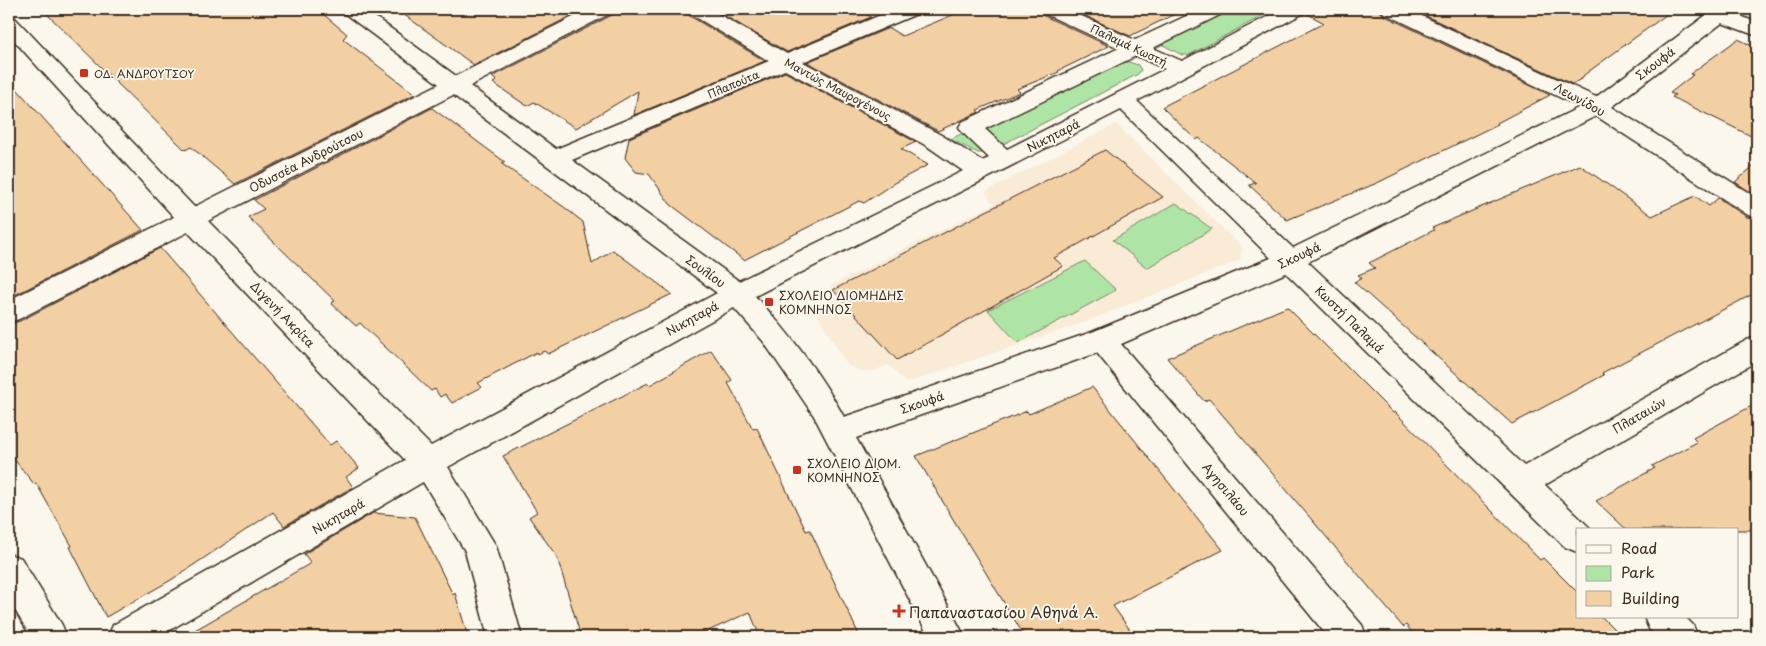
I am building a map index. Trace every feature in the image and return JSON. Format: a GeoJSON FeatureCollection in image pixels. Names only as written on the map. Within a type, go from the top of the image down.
{"type":"FeatureCollection","features":[{"type":"Feature","properties":{"kind":"street","name":"Σουλίου"},"geometry":{"type":"LineString","coordinates":[[351,9],[737,294],[773,333],[824,408],[948,637]]}},
{"type":"Feature","properties":{"kind":"street","name":"Οδυσσέα Ανδρούτσου"},"geometry":{"type":"LineString","coordinates":[[9,312],[190,218],[604,9]]}},
{"type":"Feature","properties":{"kind":"street","name":"Μαντώς Μαυρογένους"},"geometry":{"type":"LineString","coordinates":[[696,9],[786,62],[936,141],[980,171]]}},
{"type":"Feature","properties":{"kind":"street","name":"Πλαπούτα"},"geometry":{"type":"LineString","coordinates":[[553,159],[912,9]]}},
{"type":"Feature","properties":{"kind":"street","name":"Παλαμά Κωστή"},"geometry":{"type":"LineString","coordinates":[[1050,9],[1182,69]]}},
{"type":"Feature","properties":{"kind":"street","name":"Νικηταρά"},"geometry":{"type":"LineString","coordinates":[[1004,159],[970,128],[1055,110],[1097,95],[1136,49],[1217,9]]}},
{"type":"Feature","properties":{"kind":"street","name":"Λεωνίδου"},"geometry":{"type":"LineString","coordinates":[[1391,9],[1598,107],[1757,209]]}},
{"type":"Feature","properties":{"kind":"street"},"geometry":{"type":"LineString","coordinates":[[1718,10],[1757,30]]}},
{"type":"Feature","properties":{"kind":"street","name":"Σκουφά"},"geometry":{"type":"LineString","coordinates":[[836,432],[1102,340],[1289,261],[1598,107],[1718,10]]}},
{"type":"Feature","properties":{"kind":"street","name":"Νικηταρά"},"geometry":{"type":"LineString","coordinates":[[125,637],[428,463],[737,294],[1004,159],[1055,110],[1182,69],[1285,11]]}},
{"type":"Feature","properties":{"kind":"street","name":"Διγενή Ακρίτα"},"geometry":{"type":"LineString","coordinates":[[9,23],[190,218],[428,463],[480,546],[506,637]]}},
{"type":"Feature","properties":{"kind":"street"},"geometry":{"type":"LineString","coordinates":[[1182,26],[1220,49]]}},
{"type":"Feature","properties":{"kind":"street","name":"Κωστή Παλαμά"},"geometry":{"type":"LineString","coordinates":[[1097,95],[1289,261],[1576,536]]}},
{"type":"Feature","properties":{"kind":"street","name":"Αγησιλάου"},"geometry":{"type":"LineString","coordinates":[[1102,340],[1350,637]]}},
{"type":"Feature","properties":{"kind":"street","name":"Πλαταιών"},"geometry":{"type":"LineString","coordinates":[[1521,483],[1757,348]]}},
{"type":"Feature","properties":{"kind":"street"},"geometry":{"type":"LineString","coordinates":[[9,569],[50,637]]}},
{"type":"Feature","properties":{"kind":"street"},"geometry":{"type":"LineString","coordinates":[[1662,618],[1681,637]]}},
{"type":"Feature","properties":{"kind":"shaded area"},"geometry":{"type":"Polygon","coordinates":[[[1116,124],[1242,247],[1240,260],[1082,323],[906,383],[888,365],[874,371],[860,371],[848,366],[815,310],[839,297],[830,286],[994,204],[985,192],[1116,124]]]}},
{"type":"Feature","properties":{"kind":"green space"},"geometry":{"type":"Polygon","coordinates":[[[1227,9],[1275,9],[1189,55],[1182,55],[1163,45],[1163,41],[1168,38],[1227,9]]]}},
{"type":"Feature","properties":{"kind":"green space"},"geometry":{"type":"Polygon","coordinates":[[[1119,62],[1129,62],[1138,65],[1141,70],[1138,74],[986,153],[978,153],[950,139],[968,131],[974,135],[1119,62]]]}},
{"type":"Feature","properties":{"kind":"green space"},"geometry":{"type":"Polygon","coordinates":[[[1176,203],[1212,229],[1147,268],[1113,240],[1176,203]]]}},
{"type":"Feature","properties":{"kind":"green space"},"geometry":{"type":"Polygon","coordinates":[[[1085,261],[1116,290],[1018,343],[988,310],[1085,261]]]}},
{"type":"Feature","properties":{"kind":"building"},"geometry":{"type":"Polygon","coordinates":[[[42,9],[317,9],[347,34],[343,39],[415,94],[235,184],[191,147],[185,150],[42,9]]]}},
{"type":"Feature","properties":{"kind":"building"},"geometry":{"type":"Polygon","coordinates":[[[396,9],[585,9],[474,65],[396,9]]]}},
{"type":"Feature","properties":{"kind":"building"},"geometry":{"type":"Polygon","coordinates":[[[616,9],[684,9],[688,15],[765,61],[634,115],[638,91],[576,128],[534,102],[527,106],[493,83],[497,81],[492,77],[612,15],[616,9]]]}},
{"type":"Feature","properties":{"kind":"building"},"geometry":{"type":"Polygon","coordinates":[[[713,9],[859,9],[871,17],[787,52],[713,9]]]}},
{"type":"Feature","properties":{"kind":"building"},"geometry":{"type":"Polygon","coordinates":[[[967,9],[1038,9],[1042,15],[1109,46],[1059,72],[1017,89],[1020,92],[977,110],[979,112],[938,131],[807,62],[889,28],[902,36],[967,9]]]}},
{"type":"Feature","properties":{"kind":"building"},"geometry":{"type":"Polygon","coordinates":[[[1070,9],[1185,9],[1130,36],[1070,9]]]}},
{"type":"Feature","properties":{"kind":"building"},"geometry":{"type":"Polygon","coordinates":[[[1309,9],[1379,9],[1383,15],[1550,95],[1498,124],[1377,183],[1287,220],[1249,185],[1256,183],[1199,138],[1196,140],[1162,107],[1324,23],[1306,13],[1309,9]]]}},
{"type":"Feature","properties":{"kind":"building"},"geometry":{"type":"Polygon","coordinates":[[[1411,9],[1674,9],[1584,75],[1583,78],[1572,84],[1411,9]]]}},
{"type":"Feature","properties":{"kind":"building"},"geometry":{"type":"Polygon","coordinates":[[[1738,39],[1757,48],[1757,139],[1672,97],[1675,95],[1670,93],[1693,75],[1690,74],[1738,39]]]}},
{"type":"Feature","properties":{"kind":"building"},"geometry":{"type":"Polygon","coordinates":[[[785,72],[916,142],[901,149],[928,165],[894,183],[864,203],[859,201],[744,260],[670,204],[649,174],[636,172],[625,158],[629,138],[785,72]]]}},
{"type":"Feature","properties":{"kind":"building"},"geometry":{"type":"Polygon","coordinates":[[[9,80],[143,230],[9,298],[9,80]]]}},
{"type":"Feature","properties":{"kind":"building"},"geometry":{"type":"Polygon","coordinates":[[[432,108],[505,162],[502,164],[583,222],[592,264],[613,250],[672,294],[548,354],[544,351],[538,354],[537,352],[478,383],[482,387],[452,403],[445,394],[440,397],[435,389],[431,391],[360,323],[356,326],[331,303],[335,301],[248,217],[264,209],[254,200],[432,108]]]}},
{"type":"Feature","properties":{"kind":"building"},"geometry":{"type":"Polygon","coordinates":[[[1105,150],[1163,197],[1054,258],[1063,266],[897,360],[833,290],[1105,150]]]}},
{"type":"Feature","properties":{"kind":"building"},"geometry":{"type":"Polygon","coordinates":[[[1757,163],[1757,196],[1735,182],[1757,163]]]}},
{"type":"Feature","properties":{"kind":"building"},"geometry":{"type":"Polygon","coordinates":[[[1580,165],[1652,216],[1695,196],[1709,206],[1718,198],[1747,217],[1757,219],[1757,292],[1602,373],[1604,375],[1512,424],[1354,282],[1362,278],[1358,275],[1375,268],[1369,263],[1434,230],[1432,228],[1580,165]]]}},
{"type":"Feature","properties":{"kind":"building"},"geometry":{"type":"Polygon","coordinates":[[[160,248],[330,445],[336,441],[359,468],[346,477],[353,487],[284,526],[273,512],[171,580],[106,617],[70,547],[72,546],[36,483],[34,484],[9,453],[9,324],[20,321],[160,248]]]}},
{"type":"Feature","properties":{"kind":"building"},"geometry":{"type":"Polygon","coordinates":[[[1287,307],[1393,413],[1395,412],[1540,560],[1543,558],[1576,591],[1576,618],[1603,618],[1622,637],[1416,637],[1406,625],[1403,627],[1209,399],[1204,401],[1167,358],[1287,307]]]}},
{"type":"Feature","properties":{"kind":"building"},"geometry":{"type":"Polygon","coordinates":[[[711,350],[732,380],[728,383],[753,429],[757,428],[806,531],[810,530],[860,637],[760,637],[750,612],[695,637],[581,637],[557,557],[529,517],[537,512],[503,456],[648,383],[650,385],[711,350]]]}},
{"type":"Feature","properties":{"kind":"building"},"geometry":{"type":"Polygon","coordinates":[[[1092,387],[1223,550],[1113,606],[1135,637],[1025,637],[916,456],[1027,411],[1029,414],[1092,387]]]}},
{"type":"Feature","properties":{"kind":"building"},"geometry":{"type":"Polygon","coordinates":[[[1757,403],[1757,530],[1738,530],[1738,528],[1625,528],[1596,501],[1655,468],[1652,466],[1697,442],[1693,438],[1757,403]]]}},
{"type":"Feature","properties":{"kind":"building"},"geometry":{"type":"Polygon","coordinates":[[[373,513],[415,517],[453,595],[455,593],[468,637],[183,637],[311,563],[304,554],[373,513]]]}},
{"type":"Feature","properties":{"kind":"place","name":"ΟΔ. ΑΝΔΡΟΥΤΣΟΥ"},"geometry":{"type":"Point","coordinates":[84,73]}},
{"type":"Feature","properties":{"kind":"place","name":"ΣΧΟΛΕΙΟ ΔΙΟΜΗΔΗΣ ΚΟΜΝΗΝΟΣ"},"geometry":{"type":"Point","coordinates":[769,302]}},
{"type":"Feature","properties":{"kind":"place","name":"ΣΧΟΛΕΙΟ ΔΙΟΜ. ΚΟΜΝΗΝΟΣ"},"geometry":{"type":"Point","coordinates":[797,470]}},
{"type":"Feature","properties":{"kind":"place","name":"Παπαναστασίου Αθηνά Α."},"geometry":{"type":"Point","coordinates":[899,611]}}]}
